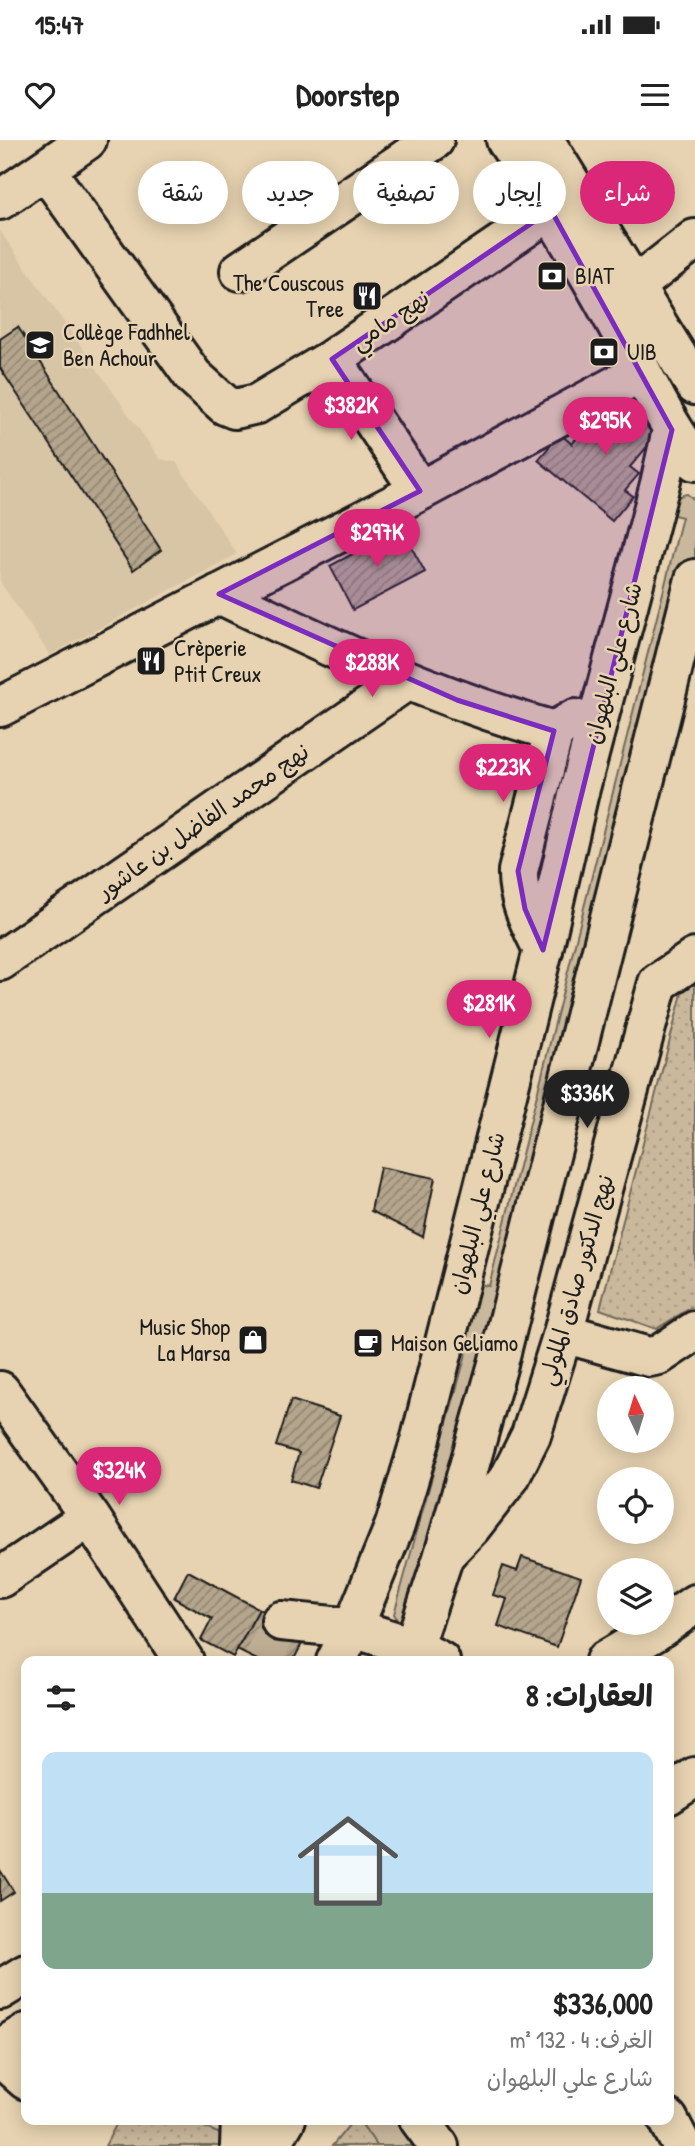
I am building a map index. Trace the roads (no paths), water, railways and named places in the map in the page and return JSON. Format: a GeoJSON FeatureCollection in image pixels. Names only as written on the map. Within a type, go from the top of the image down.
{"type":"FeatureCollection","features":[{"type":"Feature","properties":{"kind":"main road"},"geometry":{"type":"LineString","coordinates":[[0,201],[45,158],[88,140]]}},
{"type":"Feature","properties":{"kind":"main road"},"geometry":{"type":"LineString","coordinates":[[240,271],[434,140]]}},
{"type":"Feature","properties":{"kind":"main road"},"geometry":{"type":"LineString","coordinates":[[506,140],[519,161]]}},
{"type":"Feature","properties":{"kind":"main road"},"geometry":{"type":"LineString","coordinates":[[544,140],[695,385]]}},
{"type":"Feature","properties":{"kind":"main road","name":"نهج مامي"},"geometry":{"type":"LineString","coordinates":[[45,158],[193,376],[225,405],[235,409],[257,404],[332,359],[532,224]]}},
{"type":"Feature","properties":{"kind":"main road"},"geometry":{"type":"LineString","coordinates":[[559,224],[608,308],[672,430],[695,461]]}},
{"type":"Feature","properties":{"kind":"main road"},"geometry":{"type":"LineString","coordinates":[[634,287],[695,239]]}},
{"type":"Feature","properties":{"kind":"main road"},"geometry":{"type":"LineString","coordinates":[[332,359],[420,491]]}},
{"type":"Feature","properties":{"kind":"main road"},"geometry":{"type":"LineString","coordinates":[[0,707],[420,491],[641,372]]}},
{"type":"Feature","properties":{"kind":"main road","name":"شارع علي البلهوان"},"geometry":{"type":"LineString","coordinates":[[344,1644],[395,1525],[421,1438],[600,711],[677,484],[672,430]]}},
{"type":"Feature","properties":{"kind":"main road"},"geometry":{"type":"LineString","coordinates":[[281,1621],[344,1644],[421,1656],[444,1555],[527,1252],[695,579]]}},
{"type":"Feature","properties":{"kind":"main road"},"geometry":{"type":"LineString","coordinates":[[219,594],[406,681],[514,720],[554,731],[577,718],[600,711]]}},
{"type":"Feature","properties":{"kind":"main road","name":"نهج محمد الفاضل بن عاشور"},"geometry":{"type":"LineString","coordinates":[[0,961],[406,681]]}},
{"type":"Feature","properties":{"kind":"main road"},"geometry":{"type":"LineString","coordinates":[[543,950],[530,923],[518,878],[528,825],[554,731]]}},
{"type":"Feature","properties":{"kind":"main road","name":"نهج الدكتور صادق الملولي"},"geometry":{"type":"LineString","coordinates":[[444,1555],[471,1527],[510,1477],[531,1435],[563,1333],[658,983],[695,958]]}},
{"type":"Feature","properties":{"kind":"main road"},"geometry":{"type":"LineString","coordinates":[[563,1333],[649,1357],[659,1355],[695,1331]]}},
{"type":"Feature","properties":{"kind":"main road"},"geometry":{"type":"LineString","coordinates":[[0,1391],[90,1517],[181,1656]]}},
{"type":"Feature","properties":{"kind":"main road"},"geometry":{"type":"LineString","coordinates":[[0,1578],[90,1517]]}},
{"type":"Feature","properties":{"kind":"main road"},"geometry":{"type":"LineString","coordinates":[[614,1656],[695,1604]]}},
{"type":"Feature","properties":{"kind":"main road"},"geometry":{"type":"LineString","coordinates":[[666,1656],[695,1634]]}},
{"type":"Feature","properties":{"kind":"main road"},"geometry":{"type":"LineString","coordinates":[[674,1791],[695,1777]]}},
{"type":"Feature","properties":{"kind":"main road"},"geometry":{"type":"LineString","coordinates":[[0,1990],[21,1977]]}},
{"type":"Feature","properties":{"kind":"main road"},"geometry":{"type":"LineString","coordinates":[[0,2049],[21,2036]]}},
{"type":"Feature","properties":{"kind":"main road"},"geometry":{"type":"LineString","coordinates":[[0,2057],[21,2076]]}},
{"type":"Feature","properties":{"kind":"main road"},"geometry":{"type":"LineString","coordinates":[[240,2146],[241,2125]]}},
{"type":"Feature","properties":{"kind":"main road"},"geometry":{"type":"LineString","coordinates":[[270,2146],[282,2125]]}},
{"type":"Feature","properties":{"kind":"main road"},"geometry":{"type":"LineString","coordinates":[[423,2125],[439,2146]]}},
{"type":"Feature","properties":{"kind":"main road"},"geometry":{"type":"LineString","coordinates":[[671,2125],[682,2146]]}},
{"type":"Feature","properties":{"kind":"tunnel"},"geometry":{"type":"LineString","coordinates":[[265,1656],[281,1621]]}},
{"type":"Feature","properties":{"kind":"place","name":"BIAT"},"geometry":{"type":"Point","coordinates":[552,276]}},
{"type":"Feature","properties":{"kind":"place","name":"The Couscous Tree"},"geometry":{"type":"Point","coordinates":[367,296]}},
{"type":"Feature","properties":{"kind":"place","name":"Collège Fadhhel Ben Achour"},"geometry":{"type":"Point","coordinates":[40,345]}},
{"type":"Feature","properties":{"kind":"place","name":"UIB"},"geometry":{"type":"Point","coordinates":[604,352]}},
{"type":"Feature","properties":{"kind":"place","name":"Crèperie Ptit Creux"},"geometry":{"type":"Point","coordinates":[151,661]}},
{"type":"Feature","properties":{"kind":"place","name":"Music Shop La Marsa"},"geometry":{"type":"Point","coordinates":[253,1340]}},
{"type":"Feature","properties":{"kind":"place","name":"Maison Geliamo"},"geometry":{"type":"Point","coordinates":[368,1343]}}]}
